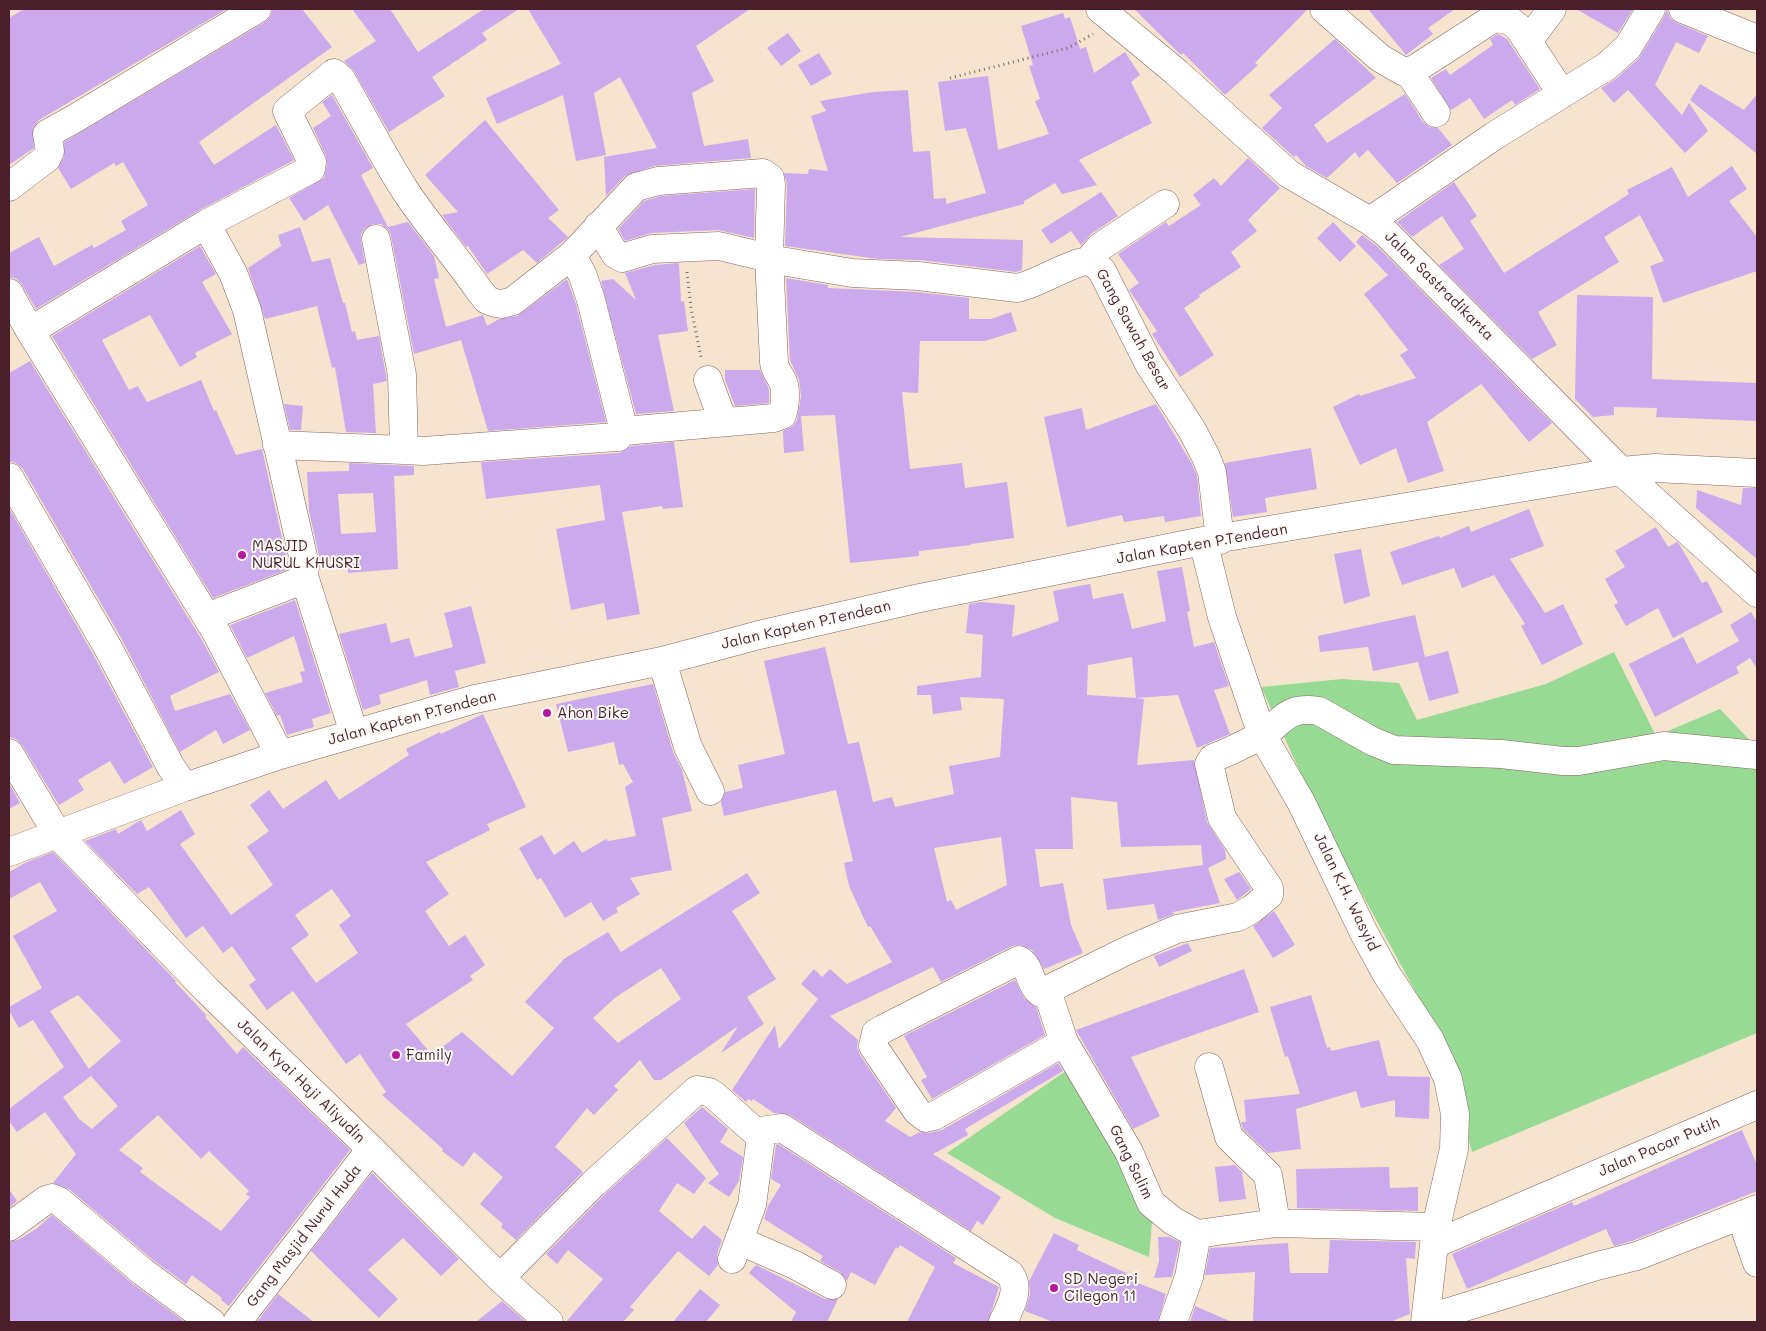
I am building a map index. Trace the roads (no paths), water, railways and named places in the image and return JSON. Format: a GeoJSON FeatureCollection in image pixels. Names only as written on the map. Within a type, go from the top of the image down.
{"type":"FeatureCollection","features":[{"type":"Feature","properties":{"kind":"street"},"geometry":{"type":"LineString","coordinates":[[9,187],[47,158],[50,151],[46,134],[52,129],[74,119],[258,9]]}},
{"type":"Feature","properties":{"kind":"street"},"geometry":{"type":"LineString","coordinates":[[1324,9],[1380,58],[1398,70],[1408,71],[1494,18],[1508,20],[1528,41],[1562,94]]}},
{"type":"Feature","properties":{"kind":"street"},"geometry":{"type":"LineString","coordinates":[[1528,41],[1552,9]]}},
{"type":"Feature","properties":{"kind":"street"},"geometry":{"type":"LineString","coordinates":[[1370,221],[1494,136],[1607,66],[1628,47],[1652,9]]}},
{"type":"Feature","properties":{"kind":"street"},"geometry":{"type":"LineString","coordinates":[[1683,9],[1757,39]]}},
{"type":"Feature","properties":{"kind":"street","name":"Jalan Sastradikarta"},"geometry":{"type":"LineString","coordinates":[[1108,15],[1176,72],[1289,174],[1370,221],[1410,255],[1621,471],[1757,593]]}},
{"type":"Feature","properties":{"kind":"street"},"geometry":{"type":"LineString","coordinates":[[1408,71],[1436,113]]}},
{"type":"Feature","properties":{"kind":"street"},"geometry":{"type":"LineString","coordinates":[[30,332],[206,224],[311,170],[312,162],[287,112],[334,73],[341,79],[408,193],[487,300],[502,304],[513,301],[572,254],[636,187],[658,181],[763,173],[770,178],[769,258],[774,362],[775,371],[784,385],[784,409],[782,415],[774,418],[624,431],[618,436],[602,438],[462,447],[423,452],[277,445]]}},
{"type":"Feature","properties":{"kind":"street"},"geometry":{"type":"LineString","coordinates":[[1088,261],[1100,247],[1165,204]]}},
{"type":"Feature","properties":{"kind":"street"},"geometry":{"type":"LineString","coordinates":[[206,224],[240,289],[305,565],[304,576],[354,733]]}},
{"type":"Feature","properties":{"kind":"street","name":"Gang Sawah Besar"},"geometry":{"type":"LineString","coordinates":[[598,226],[618,258],[652,249],[684,246],[719,246],[769,258],[852,273],[918,276],[1017,288],[1033,284],[1081,262],[1088,261],[1096,264],[1102,271],[1150,364],[1192,430],[1206,457],[1212,472],[1211,540]]}},
{"type":"Feature","properties":{"kind":"street"},"geometry":{"type":"LineString","coordinates":[[376,239],[402,375],[404,450]]}},
{"type":"Feature","properties":{"kind":"street"},"geometry":{"type":"LineString","coordinates":[[572,254],[583,276],[591,300],[624,431]]}},
{"type":"Feature","properties":{"kind":"street"},"geometry":{"type":"LineString","coordinates":[[9,293],[30,332],[207,617],[280,755]]}},
{"type":"Feature","properties":{"kind":"street"},"geometry":{"type":"LineString","coordinates":[[708,380],[720,413],[729,422]]}},
{"type":"Feature","properties":{"kind":"street","name":"Jalan Kapten P.Tendean"},"geometry":{"type":"LineString","coordinates":[[9,852],[185,786],[280,755],[475,699],[662,661],[759,635],[920,598],[1211,540],[1621,471],[1655,468],[1757,473]]}},
{"type":"Feature","properties":{"kind":"street"},"geometry":{"type":"LineString","coordinates":[[9,477],[107,646],[171,767],[185,786]]}},
{"type":"Feature","properties":{"kind":"street","name":"Jalan K.H. Wasyid"},"geometry":{"type":"LineString","coordinates":[[1211,540],[1222,617],[1262,735],[1301,802],[1373,950],[1387,975],[1430,1040],[1448,1079],[1455,1114],[1454,1148],[1436,1235],[1426,1320]]}},
{"type":"Feature","properties":{"kind":"street"},"geometry":{"type":"LineString","coordinates":[[207,617],[300,582],[304,576]]}},
{"type":"Feature","properties":{"kind":"street"},"geometry":{"type":"LineString","coordinates":[[662,661],[688,747],[710,791]]}},
{"type":"Feature","properties":{"kind":"street"},"geometry":{"type":"LineString","coordinates":[[1044,992],[1128,950],[1177,930],[1238,918],[1252,910],[1268,895],[1267,884],[1222,818],[1209,764],[1213,758],[1262,735],[1287,714],[1307,709],[1319,711],[1378,744],[1401,751],[1501,754],[1563,761],[1579,761],[1664,746],[1757,755]]}},
{"type":"Feature","properties":{"kind":"street","name":"Jalan Kyai Haji Aliyudin"},"geometry":{"type":"LineString","coordinates":[[9,753],[58,835],[208,992],[372,1149],[500,1278],[549,1322]]}},
{"type":"Feature","properties":{"kind":"street","name":"Gang Salim"},"geometry":{"type":"LineString","coordinates":[[1064,1042],[934,1116],[926,1118],[917,1111],[873,1046],[876,1033],[883,1028],[1019,960],[1024,964],[1037,990],[1044,992],[1050,1000],[1064,1042],[1129,1152],[1151,1203],[1173,1221],[1197,1234]]}},
{"type":"Feature","properties":{"kind":"street"},"geometry":{"type":"LineString","coordinates":[[1209,1067],[1229,1137],[1238,1149],[1268,1174],[1276,1223]]}},
{"type":"Feature","properties":{"kind":"street"},"geometry":{"type":"LineString","coordinates":[[500,1278],[600,1178],[696,1090],[709,1092],[715,1096],[761,1137]]}},
{"type":"Feature","properties":{"kind":"street","name":"Jalan Pacar Putih"},"geometry":{"type":"LineString","coordinates":[[1436,1235],[1560,1190],[1757,1105]]}},
{"type":"Feature","properties":{"kind":"street"},"geometry":{"type":"LineString","coordinates":[[832,1285],[795,1265],[736,1250],[752,1205],[761,1137],[767,1130],[774,1128],[791,1132],[1010,1274],[1016,1282],[1015,1294],[1003,1322]]}},
{"type":"Feature","properties":{"kind":"street","name":"Gang Masjid Nurul Huda"},"geometry":{"type":"LineString","coordinates":[[237,1322],[372,1149]]}},
{"type":"Feature","properties":{"kind":"street"},"geometry":{"type":"LineString","coordinates":[[9,1226],[46,1200],[52,1198],[59,1200],[143,1272],[211,1322]]}},
{"type":"Feature","properties":{"kind":"street"},"geometry":{"type":"LineString","coordinates":[[1426,1320],[1598,1266],[1637,1256],[1749,1213],[1757,1263]]}},
{"type":"Feature","properties":{"kind":"street"},"geometry":{"type":"LineString","coordinates":[[1173,1322],[1189,1277],[1197,1234],[1276,1223],[1436,1235]]}},
{"type":"Feature","properties":{"kind":"place","name":"MASJID NURUL KHUSRI"},"geometry":{"type":"Point","coordinates":[242,555]}},
{"type":"Feature","properties":{"kind":"place","name":"Ahon Bike"},"geometry":{"type":"Point","coordinates":[547,713]}},
{"type":"Feature","properties":{"kind":"place","name":"Family"},"geometry":{"type":"Point","coordinates":[396,1055]}},
{"type":"Feature","properties":{"kind":"place","name":"SD Negeri Cilegon 11"},"geometry":{"type":"Point","coordinates":[1054,1288]}}]}
